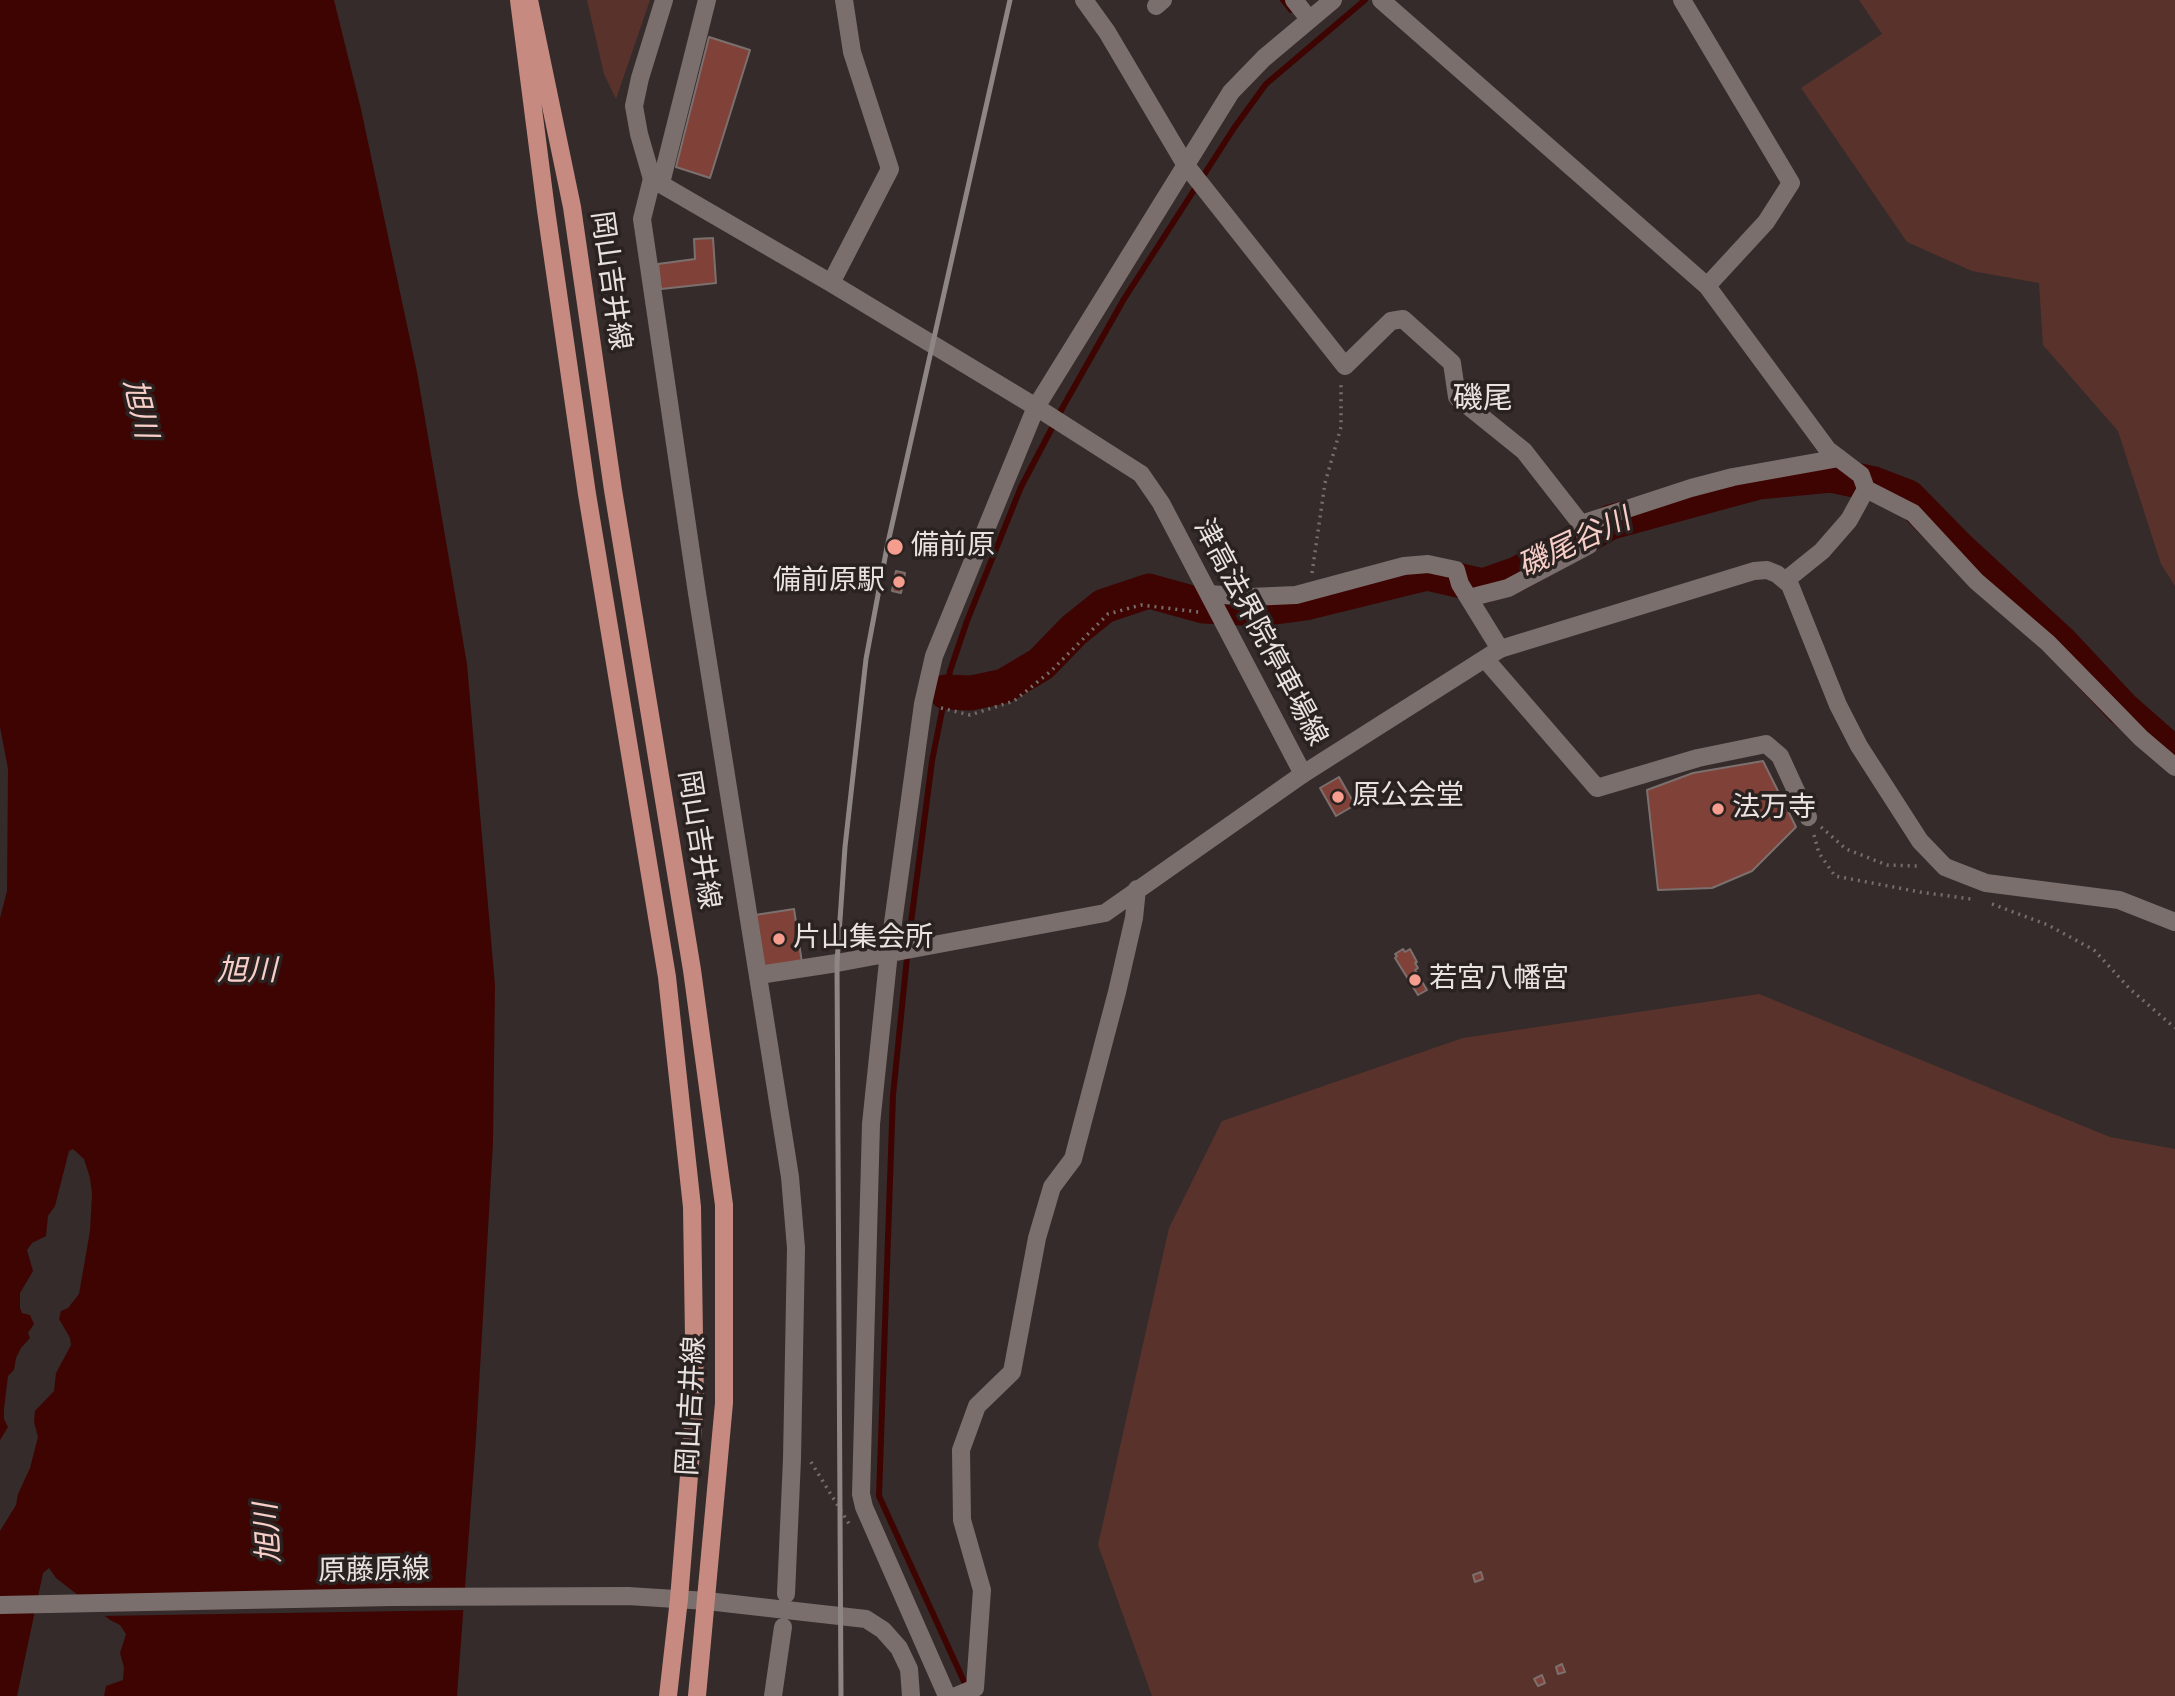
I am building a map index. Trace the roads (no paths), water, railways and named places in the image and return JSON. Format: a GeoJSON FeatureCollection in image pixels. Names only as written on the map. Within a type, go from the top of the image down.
{"type":"FeatureCollection","features":[{"type":"Feature","properties":{"kind":"main road","name":"岡山吉井線"},"geometry":{"type":"LineString","coordinates":[[519,0],[587,494],[667,977],[692,1207],[695,1402],[668,1696]]}},
{"type":"Feature","properties":{"kind":"main road","name":"岡山吉井線"},"geometry":{"type":"LineString","coordinates":[[529,0],[572,207],[613,490],[692,971],[724,1205],[724,1403],[697,1696]]}},
{"type":"Feature","properties":{"kind":"street"},"geometry":{"type":"LineString","coordinates":[[656,181],[639,134],[634,106],[664,0]]}},
{"type":"Feature","properties":{"kind":"street"},"geometry":{"type":"LineString","coordinates":[[706,0],[656,181],[642,219],[697,593],[790,1177],[796,1248],[786,1594]]}},
{"type":"Feature","properties":{"kind":"street"},"geometry":{"type":"LineString","coordinates":[[831,282],[890,169],[852,52],[844,0]]}},
{"type":"Feature","properties":{"kind":"street"},"geometry":{"type":"LineString","coordinates":[[1084,0],[1107,32],[1195,176],[1345,366],[1391,321],[1403,319],[1452,363],[1457,397],[1524,451],[1584,532],[1589,545],[1508,588],[1462,586]]}},
{"type":"Feature","properties":{"kind":"street"},"geometry":{"type":"LineString","coordinates":[[1294,0],[1309,19]]}},
{"type":"Feature","properties":{"kind":"street"},"geometry":{"type":"LineString","coordinates":[[960,1693],[860,1494],[871,1124],[901,950],[923,704],[934,656],[1041,409],[1195,176],[1231,92],[1264,58],[1334,0]]}},
{"type":"Feature","properties":{"kind":"street"},"geometry":{"type":"LineString","coordinates":[[1381,0],[1707,286],[1828,450],[1864,483],[1913,513],[1976,581],[2048,643],[2141,738],[2175,767]]}},
{"type":"Feature","properties":{"kind":"street"},"geometry":{"type":"LineString","coordinates":[[1682,0],[1791,183],[1766,222],[1707,286]]}},
{"type":"Feature","properties":{"kind":"street","name":"津高法界院停車場線"},"geometry":{"type":"LineString","coordinates":[[656,181],[831,282],[1064,423],[1141,474],[1161,503],[1303,774],[1493,655],[1754,571],[1767,570],[1786,580]]}},
{"type":"Feature","properties":{"kind":"street"},"geometry":{"type":"LineString","coordinates":[[1584,532],[1642,503],[1723,480],[1839,458]]}},
{"type":"Feature","properties":{"kind":"street"},"geometry":{"type":"LineString","coordinates":[[1864,483],[1849,520],[1822,551],[1786,580],[1838,705],[1860,746],[1920,841],[1945,867],[1986,883],[2119,900],[2175,922]]}},
{"type":"Feature","properties":{"kind":"street"},"geometry":{"type":"LineString","coordinates":[[1214,603],[1310,592],[1404,566],[1428,564],[1456,570],[1493,655],[1597,788],[1698,758],[1766,744],[1780,756],[1808,817]]}},
{"type":"Feature","properties":{"kind":"street"},"geometry":{"type":"LineString","coordinates":[[759,975],[1105,913],[1303,774]]}},
{"type":"Feature","properties":{"kind":"street"},"geometry":{"type":"LineString","coordinates":[[960,1693],[982,1590],[962,1520],[961,1450],[977,1406],[1012,1372],[1037,1238],[1052,1187],[1073,1159],[1118,992],[1134,918],[1136,889]]}},
{"type":"Feature","properties":{"kind":"street","name":"原藤原線"},"geometry":{"type":"LineString","coordinates":[[0,1605],[378,1598],[628,1597],[707,1601],[866,1619],[883,1630],[899,1648],[909,1670],[911,1696]]}},
{"type":"Feature","properties":{"kind":"street"},"geometry":{"type":"LineString","coordinates":[[773,1696],[783,1627]]}},
{"type":"Feature","properties":{"kind":"water","name":"旭川"},"geometry":{"type":"Polygon","coordinates":[[[0,0],[334,0],[361,109],[417,372],[467,664],[495,985],[493,1143],[476,1438],[457,1696],[104,1696],[106,1686],[123,1680],[124,1667],[120,1653],[126,1634],[120,1625],[56,1578],[49,1568],[43,1573],[17,1696],[0,1696],[0,1531],[16,1505],[30,1468],[38,1437],[34,1422],[35,1411],[54,1391],[56,1373],[71,1345],[59,1319],[61,1311],[68,1308],[79,1294],[90,1231],[92,1194],[84,1159],[73,1149],[69,1151],[55,1206],[48,1216],[46,1236],[32,1243],[27,1250],[33,1271],[20,1293],[20,1308],[22,1313],[30,1315],[34,1324],[28,1333],[30,1338],[16,1358],[14,1370],[8,1376],[4,1419],[8,1427],[0,1440],[0,918],[7,891],[8,769],[0,727],[0,0]]]}},
{"type":"Feature","properties":{"kind":"waterway"},"geometry":{"type":"LineString","coordinates":[[1283,0],[1291,10]]}},
{"type":"Feature","properties":{"kind":"waterway"},"geometry":{"type":"LineString","coordinates":[[967,1688],[879,1496],[893,1095],[909,938],[932,761],[950,671],[967,621],[1021,487],[1124,299],[1234,128],[1266,84],[1365,0]]}},
{"type":"Feature","properties":{"kind":"waterway","name":"磯尾谷川"},"geometry":{"type":"LineString","coordinates":[[946,692],[971,693],[1004,686],[1041,664],[1074,630],[1104,606],[1149,591],[1203,606],[1261,609],[1305,603],[1427,573],[1483,586],[1517,574],[1611,522],[1758,482],[1831,475],[1874,484],[1908,497],[1957,547],[2060,642],[2122,708],[2175,755]]}},
{"type":"Feature","properties":{"kind":"railway"},"geometry":{"type":"LineString","coordinates":[[841,1696],[837,963],[845,847],[866,659],[887,547],[1010,0]]}},
{"type":"Feature","properties":{"kind":"place","name":"備前原"},"geometry":{"type":"Point","coordinates":[895,547]}},
{"type":"Feature","properties":{"kind":"place","name":"備前原駅"},"geometry":{"type":"Point","coordinates":[899,582]}},
{"type":"Feature","properties":{"kind":"place","name":"原公会堂"},"geometry":{"type":"Point","coordinates":[1338,797]}},
{"type":"Feature","properties":{"kind":"place","name":"法万寺"},"geometry":{"type":"Point","coordinates":[1718,809]}},
{"type":"Feature","properties":{"kind":"place","name":"片山集会所"},"geometry":{"type":"Point","coordinates":[779,939]}},
{"type":"Feature","properties":{"kind":"place","name":"若宮八幡宮"},"geometry":{"type":"Point","coordinates":[1415,980]}},
{"type":"Feature","properties":{"kind":"district","name":"磯尾"},"geometry":{"type":"Point","coordinates":[1483,401]}}]}
